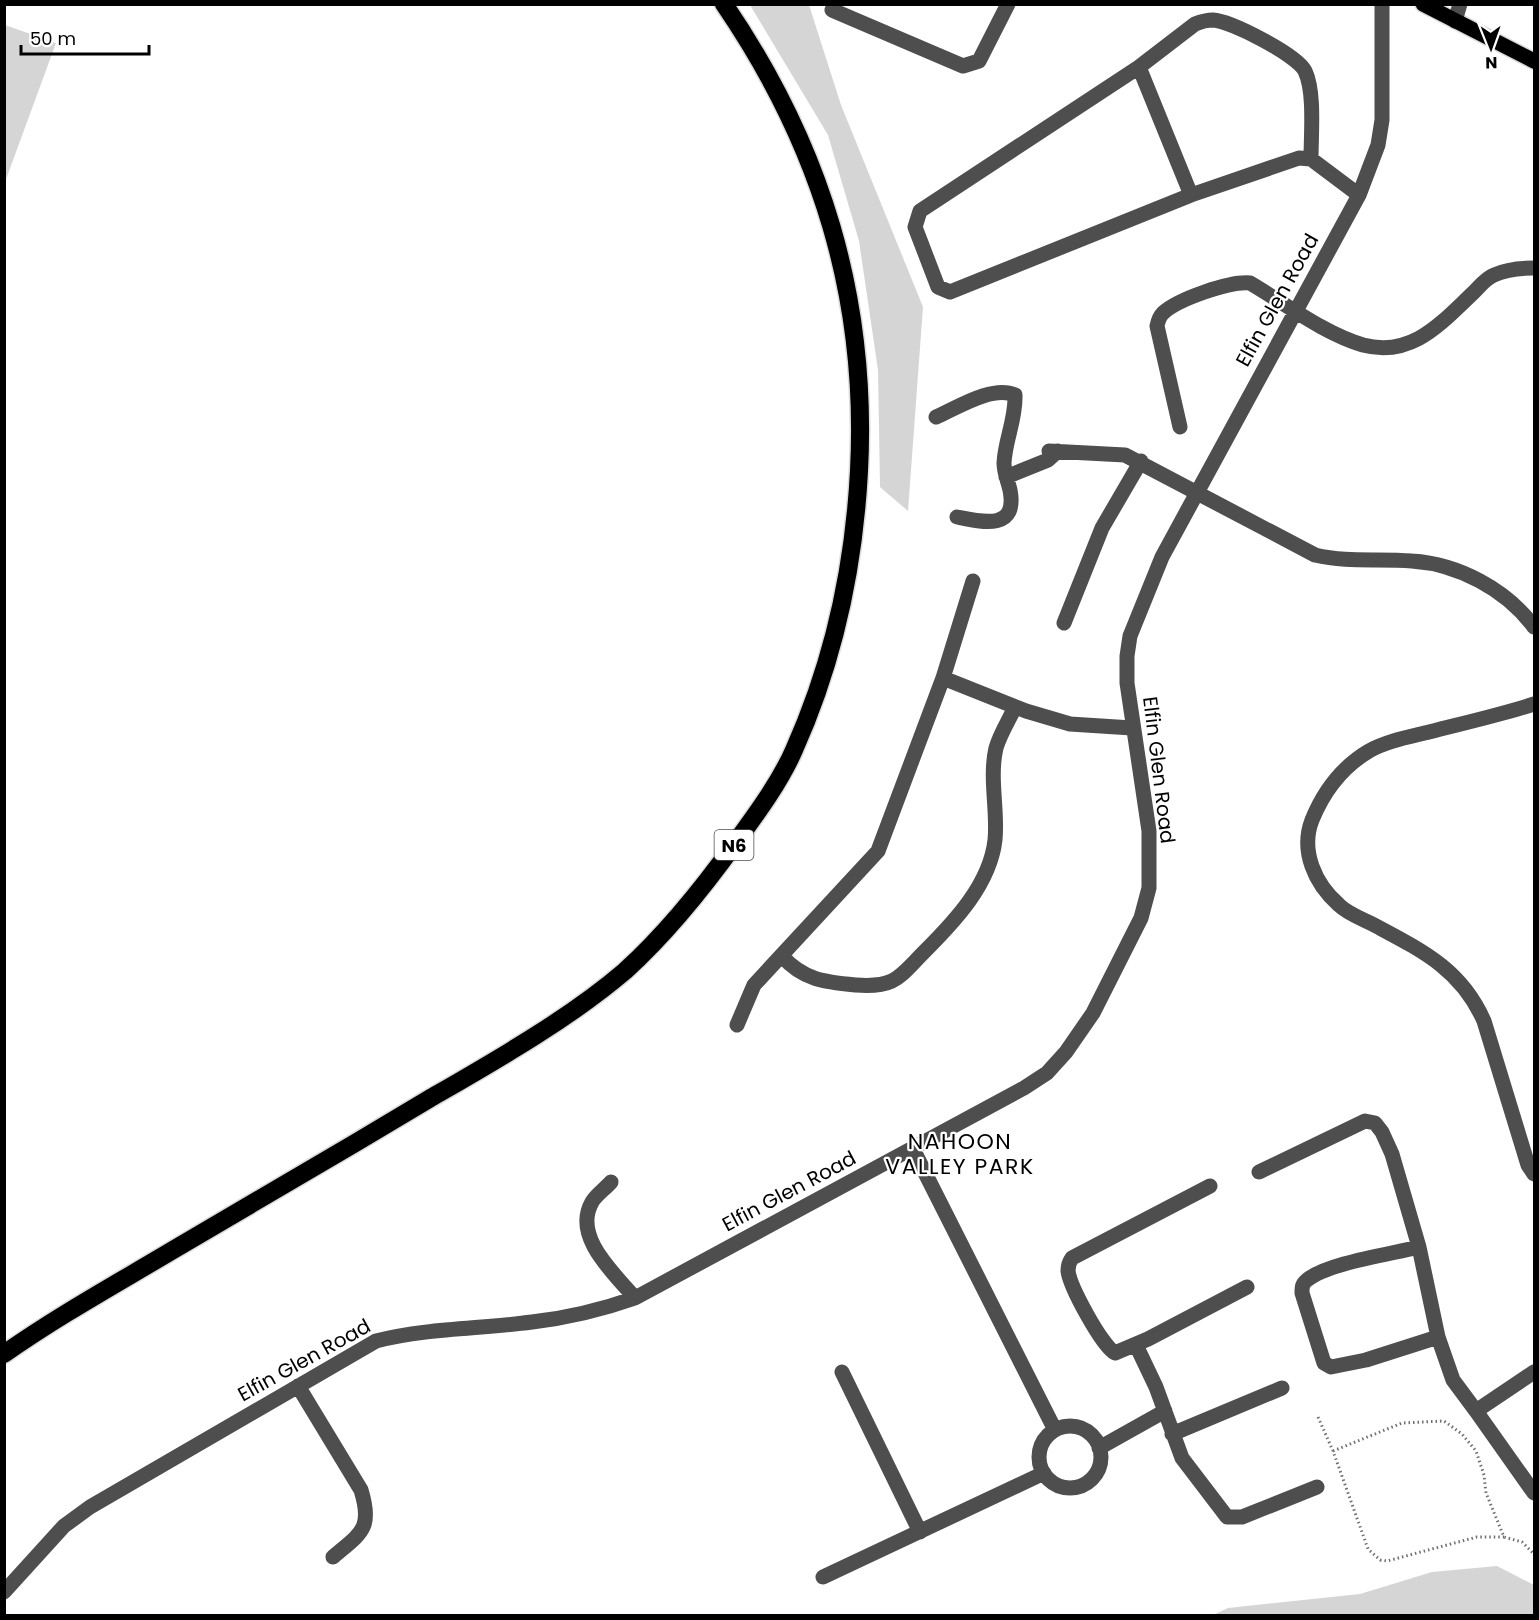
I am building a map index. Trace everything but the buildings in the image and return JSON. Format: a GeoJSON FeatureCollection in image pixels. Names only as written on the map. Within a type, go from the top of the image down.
{"type":"FeatureCollection","features":[{"type":"Feature","properties":{"kind":"highway","name":"N6"},"geometry":{"type":"LineString","coordinates":[[4,1354],[73,1309],[472,1074],[577,1007],[622,973],[663,935],[702,889],[756,815],[793,754],[818,690],[851,560],[860,442],[858,375],[838,245],[823,194],[798,131],[776,87],[724,4]]}},
{"type":"Feature","properties":{"kind":"main road"},"geometry":{"type":"LineString","coordinates":[[1423,4],[1534,61]]}},
{"type":"Feature","properties":{"kind":"street"},"geometry":{"type":"LineString","coordinates":[[832,10],[963,66],[979,61],[1008,4]]}},
{"type":"Feature","properties":{"kind":"street","name":"Elfin Glen Road"},"geometry":{"type":"LineString","coordinates":[[4,1592],[64,1526],[90,1507],[376,1341],[400,1335],[533,1322],[600,1310],[635,1298],[1024,1088],[1047,1072],[1066,1052],[1093,1012],[1141,918],[1149,888],[1149,831],[1126,683],[1126,656],[1130,636],[1162,557],[1359,195],[1378,146],[1382,120],[1382,4]]}},
{"type":"Feature","properties":{"kind":"street"},"geometry":{"type":"LineString","coordinates":[[1455,21],[1460,4]]}},
{"type":"Feature","properties":{"kind":"street"},"geometry":{"type":"LineString","coordinates":[[1311,159],[1308,83],[1304,70],[1286,54],[1227,23],[1213,20],[1195,24],[1139,67],[920,211],[915,227],[930,272],[944,291],[958,290],[1191,195],[1283,162],[1311,159],[1359,195]]}},
{"type":"Feature","properties":{"kind":"street"},"geometry":{"type":"LineString","coordinates":[[1139,67],[1191,195]]}},
{"type":"Feature","properties":{"kind":"street"},"geometry":{"type":"LineString","coordinates":[[1180,427],[1159,344],[1157,326],[1164,312],[1227,285],[1250,283],[1343,337],[1364,345],[1384,348],[1404,346],[1431,332],[1492,276],[1516,268],[1534,268]]}},
{"type":"Feature","properties":{"kind":"street"},"geometry":{"type":"LineString","coordinates":[[936,417],[993,394],[1005,391],[1015,395],[1016,410],[1004,463],[1011,505],[1006,516],[991,524],[957,517]]}},
{"type":"Feature","properties":{"kind":"street"},"geometry":{"type":"LineString","coordinates":[[1006,477],[1048,460],[1054,451],[1125,455],[1141,461],[1315,555],[1355,561],[1411,560],[1441,564],[1470,576],[1491,587],[1534,627]]}},
{"type":"Feature","properties":{"kind":"street"},"geometry":{"type":"LineString","coordinates":[[1064,623],[1102,528],[1141,461]]}},
{"type":"Feature","properties":{"kind":"street"},"geometry":{"type":"LineString","coordinates":[[737,1025],[754,985],[878,851],[943,678],[973,581]]}},
{"type":"Feature","properties":{"kind":"street"},"geometry":{"type":"LineString","coordinates":[[943,678],[1015,707],[1070,724],[1132,728]]}},
{"type":"Feature","properties":{"kind":"street"},"geometry":{"type":"LineString","coordinates":[[1534,704],[1398,739],[1369,751],[1343,771],[1325,794],[1307,832],[1309,861],[1320,884],[1340,906],[1429,955],[1451,972],[1476,1002],[1484,1021],[1528,1165],[1534,1174]]}},
{"type":"Feature","properties":{"kind":"street"},"geometry":{"type":"LineString","coordinates":[[782,956],[799,973],[809,977],[848,984],[883,986],[896,980],[941,935],[960,914],[988,866],[995,842],[994,765],[996,747],[1015,707]]}},
{"type":"Feature","properties":{"kind":"street"},"geometry":{"type":"LineString","coordinates":[[1259,1172],[1365,1121],[1375,1123],[1383,1132],[1419,1247],[1438,1337],[1453,1380],[1534,1493]]}},
{"type":"Feature","properties":{"kind":"street"},"geometry":{"type":"LineString","coordinates":[[913,1149],[1055,1430]]}},
{"type":"Feature","properties":{"kind":"street"},"geometry":{"type":"LineString","coordinates":[[611,1182],[593,1200],[588,1210],[587,1222],[596,1251],[635,1298]]}},
{"type":"Feature","properties":{"kind":"street"},"geometry":{"type":"LineString","coordinates":[[1210,1186],[1070,1262],[1070,1279],[1105,1345],[1115,1353],[1136,1345],[1247,1287]]}},
{"type":"Feature","properties":{"kind":"street"},"geometry":{"type":"LineString","coordinates":[[1419,1247],[1327,1269],[1308,1279],[1303,1285],[1302,1293],[1324,1363],[1331,1367],[1366,1360],[1438,1337]]}},
{"type":"Feature","properties":{"kind":"street"},"geometry":{"type":"LineString","coordinates":[[1136,1345],[1165,1411],[1182,1458],[1227,1516],[1242,1517],[1317,1487]]}},
{"type":"Feature","properties":{"kind":"street"},"geometry":{"type":"LineString","coordinates":[[842,1372],[920,1532]]}},
{"type":"Feature","properties":{"kind":"street"},"geometry":{"type":"LineString","coordinates":[[1476,1411],[1534,1372]]}},
{"type":"Feature","properties":{"kind":"street"},"geometry":{"type":"LineString","coordinates":[[298,1386],[361,1490],[368,1516],[365,1525],[355,1538],[333,1557]]}},
{"type":"Feature","properties":{"kind":"street"},"geometry":{"type":"LineString","coordinates":[[1172,1434],[1282,1388]]}},
{"type":"Feature","properties":{"kind":"street"},"geometry":{"type":"LineString","coordinates":[[1100,1448],[1165,1411]]}},
{"type":"Feature","properties":{"kind":"street"},"geometry":{"type":"LineString","coordinates":[[1072,1426],[1081,1429],[1089,1433],[1100,1448],[1100,1465],[1096,1473],[1083,1485],[1074,1488],[1057,1485],[1044,1473],[1039,1454],[1041,1445],[1055,1430],[1072,1426]]}},
{"type":"Feature","properties":{"kind":"street"},"geometry":{"type":"LineString","coordinates":[[823,1577],[1044,1473]]}},
{"type":"Feature","properties":{"kind":"path"},"geometry":{"type":"LineString","coordinates":[[1318,1417],[1333,1451],[1368,1549],[1380,1560],[1387,1561],[1477,1537],[1504,1537],[1522,1542],[1534,1554]]}},
{"type":"Feature","properties":{"kind":"path"},"geometry":{"type":"LineString","coordinates":[[1333,1451],[1402,1423],[1444,1421],[1462,1434],[1476,1451],[1484,1474],[1486,1493],[1504,1537]]}},
{"type":"Feature","properties":{"kind":"shaded area"},"geometry":{"type":"Polygon","coordinates":[[[750,5],[809,5],[841,105],[923,307],[908,511],[880,487],[878,370],[859,241],[828,135],[750,5]]]}},
{"type":"Feature","properties":{"kind":"shaded area"},"geometry":{"type":"Polygon","coordinates":[[[4,25],[56,43],[5,182],[4,25]]]}},
{"type":"Feature","properties":{"kind":"shaded area"},"geometry":{"type":"Polygon","coordinates":[[[1497,1566],[1534,1585],[1534,1615],[1213,1615],[1228,1608],[1360,1594],[1432,1572],[1497,1566]]]}},
{"type":"Feature","properties":{"kind":"district","name":"NAHOON VALLEY PARK"},"geometry":{"type":"Point","coordinates":[960,1154]}}]}
